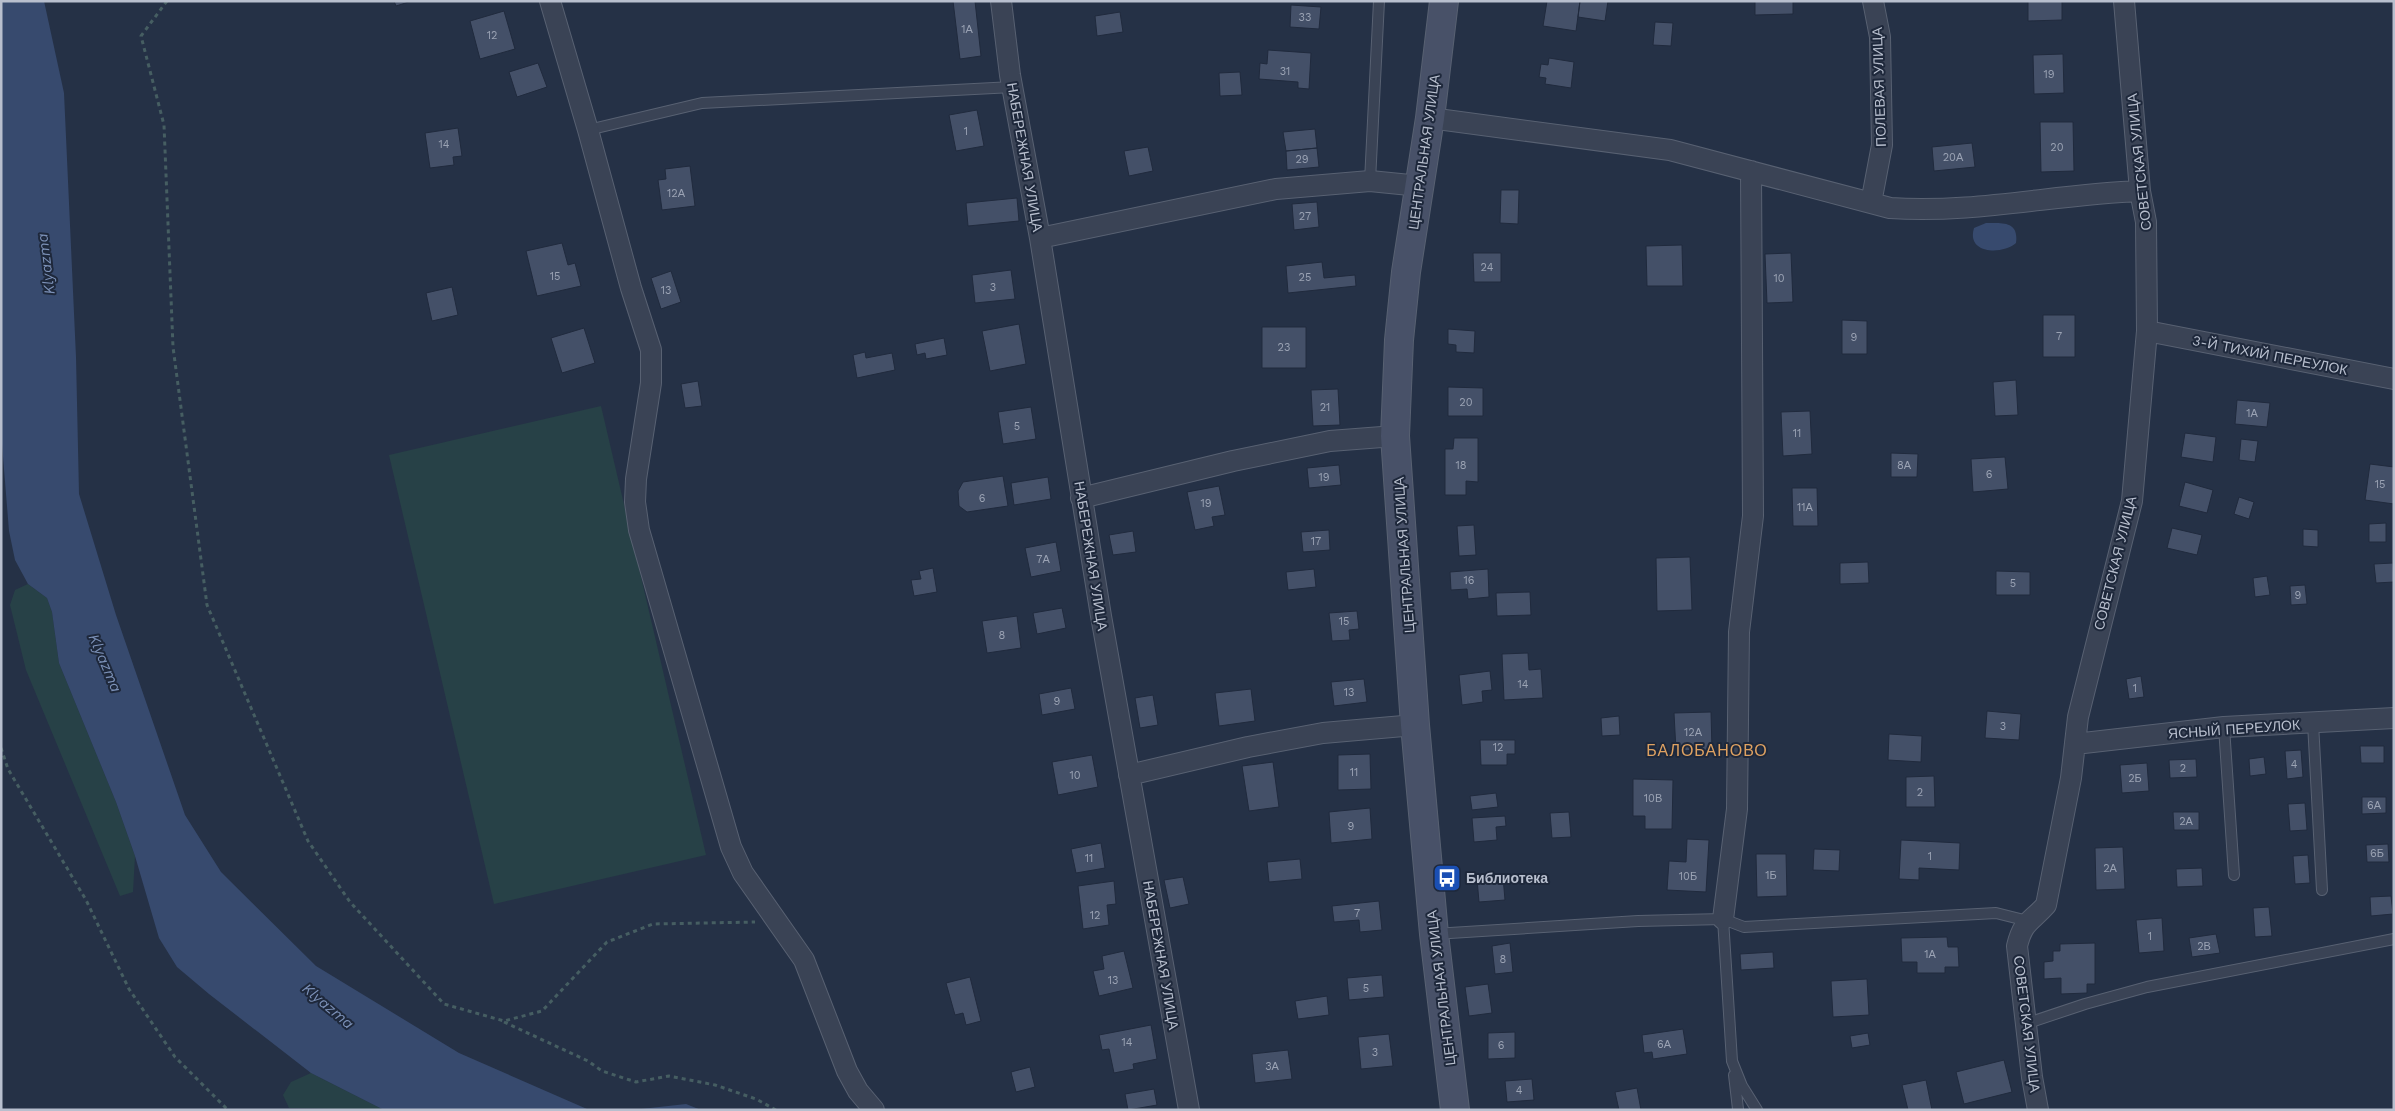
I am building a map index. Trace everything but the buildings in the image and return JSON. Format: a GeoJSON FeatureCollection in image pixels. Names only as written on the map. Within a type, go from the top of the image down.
{"type":"FeatureCollection","features":[{"type":"Feature","properties":{"kind":"main road","name":"ЦЕНТРАЛЬНАЯ УЛИЦА"},"geometry":{"type":"LineString","coordinates":[[1444,1],[1430,118],[1406,272],[1398,340],[1395,436],[1415,725],[1434,934],[1456,1110]]}},
{"type":"Feature","properties":{"kind":"street"},"geometry":{"type":"LineString","coordinates":[[550,1],[588,130],[631,288],[651,350],[651,383],[636,479],[635,502],[639,530],[731,847],[743,873],[804,960],[847,1071],[858,1091],[874,1110]]}},
{"type":"Feature","properties":{"kind":"street","name":"НАБЕРЕЖНАЯ УЛИЦА"},"geometry":{"type":"LineString","coordinates":[[1001,1],[1013,87],[1040,238],[1081,498],[1189,1110]]}},
{"type":"Feature","properties":{"kind":"street","name":"ПОЛЕВАЯ УЛИЦА"},"geometry":{"type":"LineString","coordinates":[[1871,203],[1882,145],[1880,37],[1874,1]]}},
{"type":"Feature","properties":{"kind":"street","name":"СОВЕТСКАЯ УЛИЦА"},"geometry":{"type":"LineString","coordinates":[[2038,1110],[2025,1024],[2017,946],[2021,931],[2028,921],[2046,905],[2071,778],[2078,717],[2132,500],[2147,330],[2146,222],[2140,191],[2124,1]]}},
{"type":"Feature","properties":{"kind":"street"},"geometry":{"type":"LineString","coordinates":[[1430,118],[1670,150],[1890,208],[1913,210],[1980,206],[2101,192],[2140,191]]}},
{"type":"Feature","properties":{"kind":"street"},"geometry":{"type":"LineString","coordinates":[[1723,919],[1737,809],[1739,632],[1753,516],[1751,171]]}},
{"type":"Feature","properties":{"kind":"street"},"geometry":{"type":"LineString","coordinates":[[1040,238],[1276,189],[1370,181],[1420,186]]}},
{"type":"Feature","properties":{"kind":"street","name":"3-Й ТИХИЙ ПЕРЕУЛОК"},"geometry":{"type":"LineString","coordinates":[[2147,330],[2394,379]]}},
{"type":"Feature","properties":{"kind":"street"},"geometry":{"type":"LineString","coordinates":[[1081,498],[1252,457],[1330,441],[1395,436]]}},
{"type":"Feature","properties":{"kind":"street","name":"ЯСНЫЙ ПЕРЕУЛОК"},"geometry":{"type":"LineString","coordinates":[[2075,744],[2224,727],[2394,718]]}},
{"type":"Feature","properties":{"kind":"street"},"geometry":{"type":"LineString","coordinates":[[1129,775],[1248,747],[1314,735],[1415,725]]}},
{"type":"Feature","properties":{"kind":"lane"},"geometry":{"type":"LineString","coordinates":[[1370,181],[1379,1]]}},
{"type":"Feature","properties":{"kind":"lane"},"geometry":{"type":"LineString","coordinates":[[588,130],[702,103],[1013,87]]}},
{"type":"Feature","properties":{"kind":"lane"},"geometry":{"type":"LineString","coordinates":[[2313,723],[2322,890]]}},
{"type":"Feature","properties":{"kind":"lane"},"geometry":{"type":"LineString","coordinates":[[2224,727],[2234,875]]}},
{"type":"Feature","properties":{"kind":"lane"},"geometry":{"type":"LineString","coordinates":[[1434,934],[1638,921],[1723,919],[1744,927],[1996,913],[2028,921]]}},
{"type":"Feature","properties":{"kind":"lane"},"geometry":{"type":"LineString","coordinates":[[1723,919],[1732,1061],[1738,1109]]}},
{"type":"Feature","properties":{"kind":"lane"},"geometry":{"type":"LineString","coordinates":[[2025,1024],[2147,987],[2394,939]]}},
{"type":"Feature","properties":{"kind":"lane"},"geometry":{"type":"LineString","coordinates":[[1732,1061],[1742,1086],[1757,1110]]}},
{"type":"Feature","properties":{"kind":"path"},"geometry":{"type":"LineString","coordinates":[[167,1],[141,36],[164,125],[173,347],[208,605],[308,841],[350,902],[444,1004],[504,1021],[588,1061],[602,1072],[636,1082],[669,1076],[715,1085],[756,1099],[776,1110]]}},
{"type":"Feature","properties":{"kind":"path"},"geometry":{"type":"LineString","coordinates":[[1,748],[8,769],[86,900],[129,989],[175,1057],[228,1110]]}},
{"type":"Feature","properties":{"kind":"path"},"geometry":{"type":"LineString","coordinates":[[504,1021],[542,1011],[606,942],[653,924],[776,922]]}},
{"type":"Feature","properties":{"kind":"green space"},"geometry":{"type":"Polygon","coordinates":[[[601,406],[706,855],[494,904],[389,455],[601,406]]]}},
{"type":"Feature","properties":{"kind":"green space"},"geometry":{"type":"Polygon","coordinates":[[[28,584],[47,598],[52,612],[59,663],[116,802],[135,856],[133,892],[120,896],[26,670],[10,605],[15,590],[28,584]]]}},
{"type":"Feature","properties":{"kind":"green space"},"geometry":{"type":"Polygon","coordinates":[[[311,1073],[384,1110],[289,1108],[283,1095],[291,1082],[311,1073]]]}},
{"type":"Feature","properties":{"kind":"water","name":"Klyazma"},"geometry":{"type":"Polygon","coordinates":[[[1,1],[44,1],[64,93],[76,357],[79,494],[116,615],[185,815],[221,872],[316,966],[459,1053],[587,1109],[599,1110],[384,1110],[311,1073],[177,967],[159,938],[135,856],[116,802],[59,663],[52,612],[47,598],[28,584],[15,560],[9,531],[1,432],[1,1]]]}},
{"type":"Feature","properties":{"kind":"water"},"geometry":{"type":"Polygon","coordinates":[[[1986,223],[2004,224],[2012,227],[2015,231],[2016,243],[2010,247],[1994,250],[1980,247],[1975,243],[1973,237],[1974,228],[1986,223]]]}},
{"type":"Feature","properties":{"kind":"water"},"geometry":{"type":"Polygon","coordinates":[[[686,1104],[701,1110],[632,1110],[686,1104]]]}},
{"type":"Feature","properties":{"kind":"place","name":"Библиотека"},"geometry":{"type":"Point","coordinates":[1447,878]}},
{"type":"Feature","properties":{"kind":"district","name":"БАЛОБАНОВО"},"geometry":{"type":"Point","coordinates":[1707,750]}}]}
